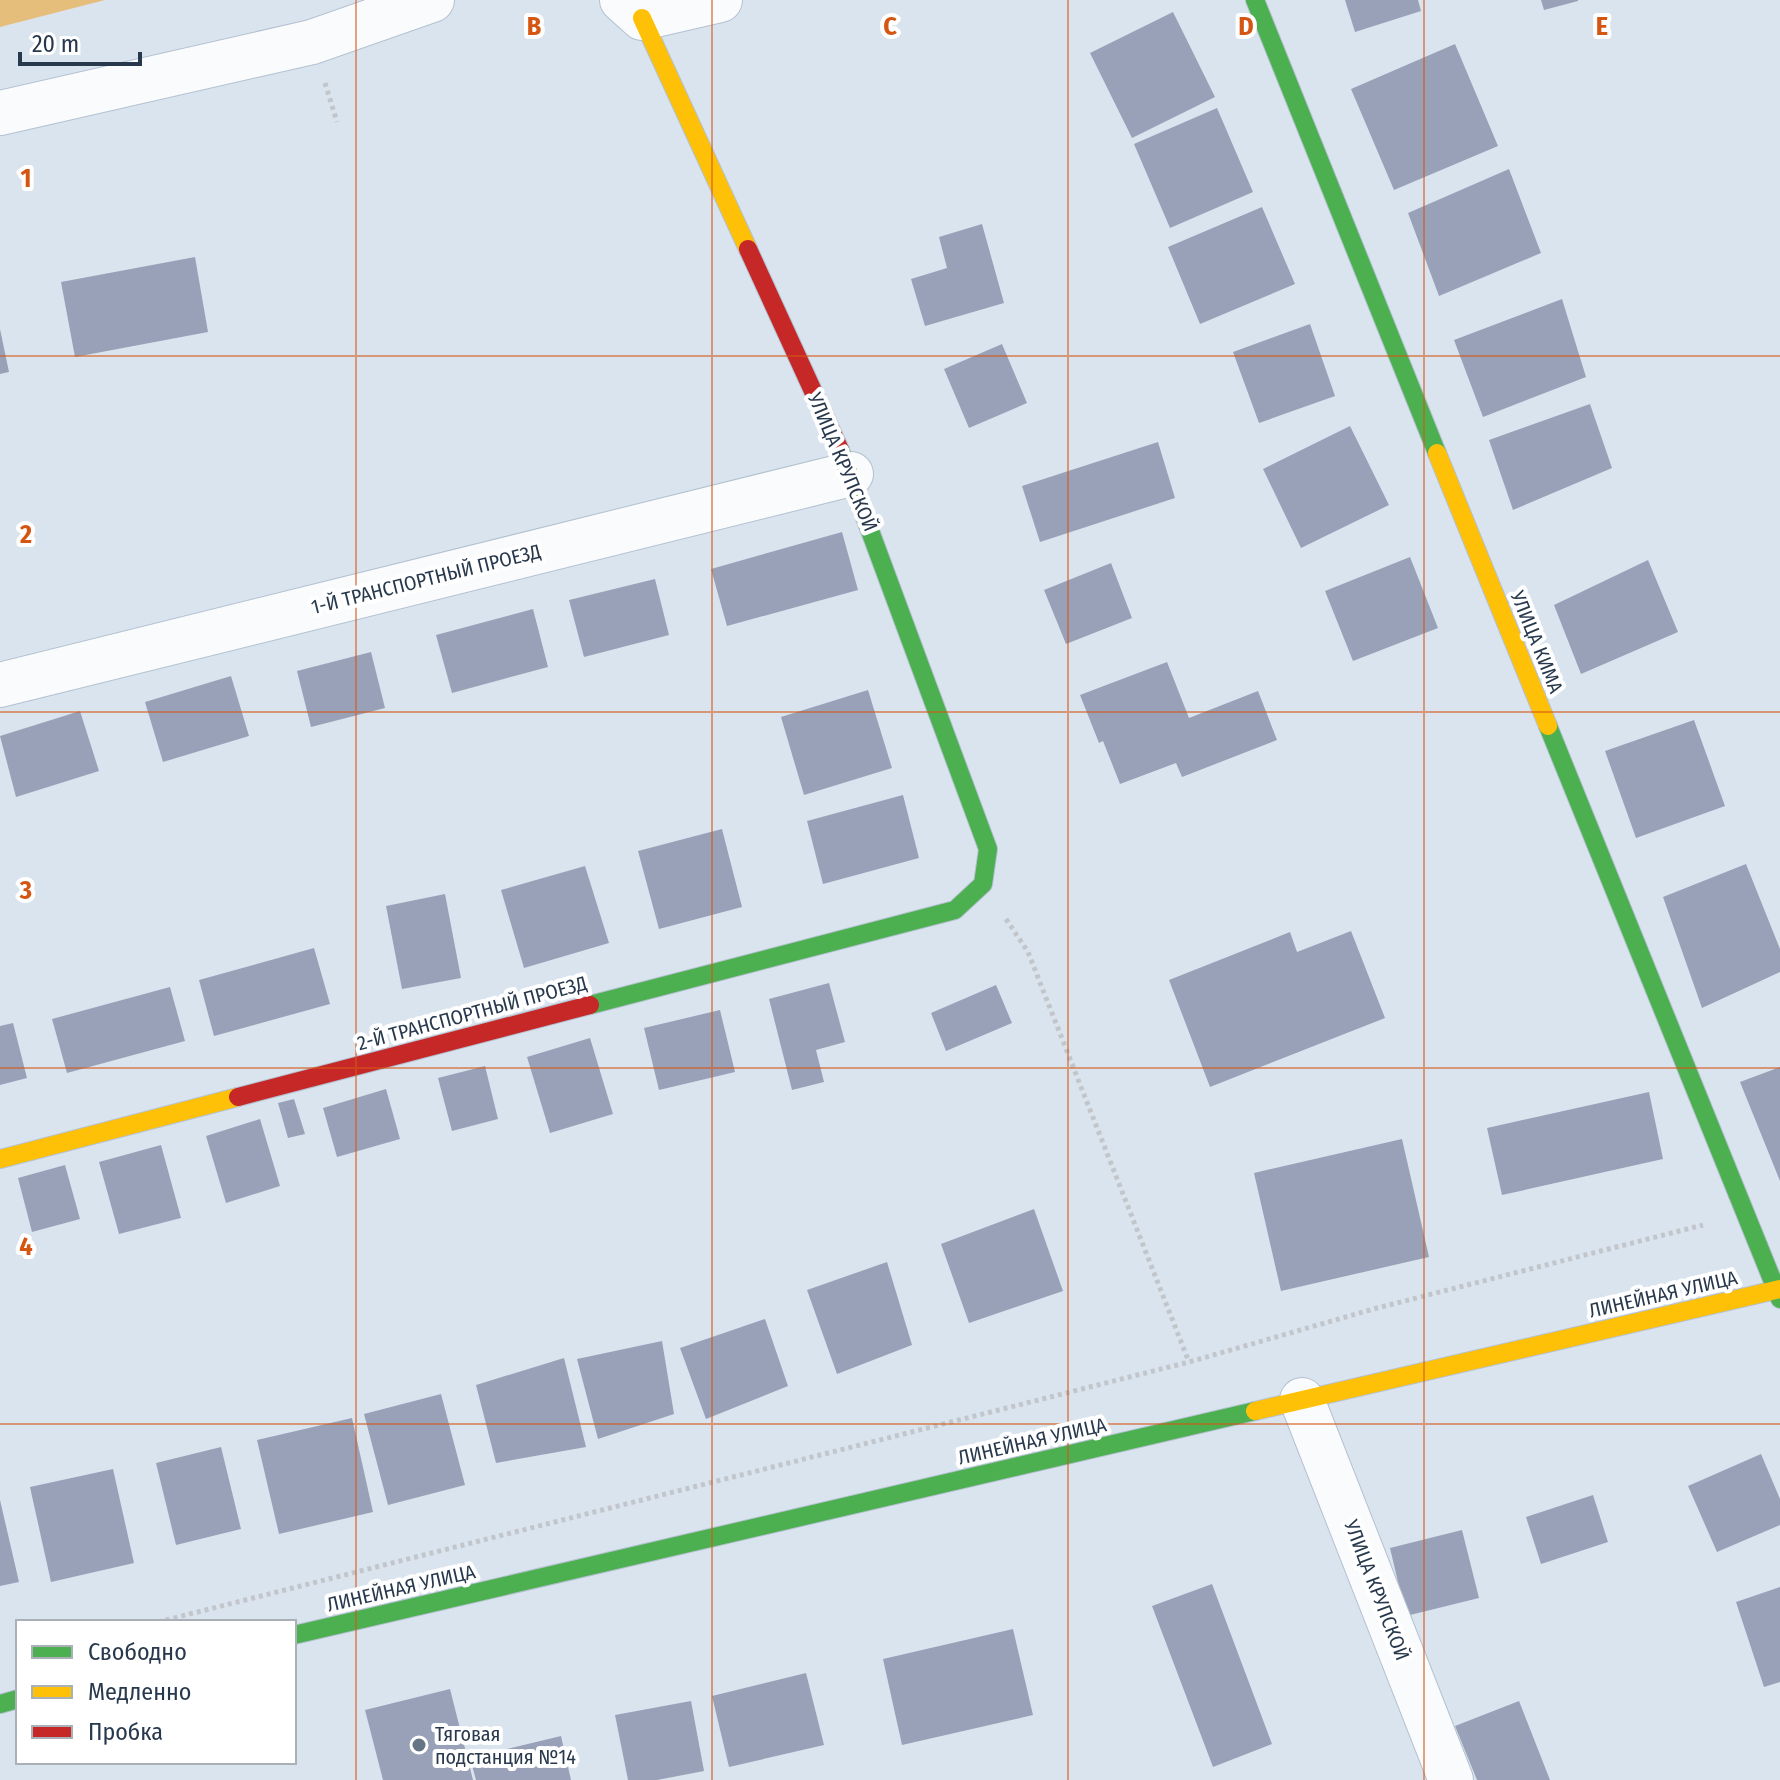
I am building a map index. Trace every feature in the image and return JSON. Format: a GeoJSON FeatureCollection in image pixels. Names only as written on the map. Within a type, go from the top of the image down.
{"type":"FeatureCollection","features":[{"type":"Feature","properties":{"kind":"street"},"geometry":{"type":"LineString","coordinates":[[0,113],[312,42],[432,0]]}},
{"type":"Feature","properties":{"kind":"street"},"geometry":{"type":"LineString","coordinates":[[632,9],[720,0]]}},
{"type":"Feature","properties":{"kind":"street","name":"УЛИЦА КИМА"},"geometry":{"type":"LineString","coordinates":[[1255,0],[1744,1214],[1779,1292]]}},
{"type":"Feature","properties":{"kind":"street","name":"УЛИЦА КРУПСКОЙ"},"geometry":{"type":"LineString","coordinates":[[632,9],[851,474],[988,849],[983,884]]}},
{"type":"Feature","properties":{"kind":"street","name":"1-Й ТРАНСПОРТНЫЙ ПРОЕЗД"},"geometry":{"type":"LineString","coordinates":[[0,685],[851,474]]}},
{"type":"Feature","properties":{"kind":"street","name":"2-Й ТРАНСПОРТНЫЙ ПРОЕЗД"},"geometry":{"type":"LineString","coordinates":[[0,1159],[955,910],[983,884]]}},
{"type":"Feature","properties":{"kind":"street","name":"ЛИНЕЙНАЯ УЛИЦА"},"geometry":{"type":"LineString","coordinates":[[296,1635],[1779,1292]]}},
{"type":"Feature","properties":{"kind":"street","name":"УЛИЦА КРУПСКОЙ"},"geometry":{"type":"LineString","coordinates":[[1302,1400],[1451,1780]]}},
{"type":"Feature","properties":{"kind":"path"},"geometry":{"type":"LineString","coordinates":[[983,884],[1028,952],[1189,1362]]}},
{"type":"Feature","properties":{"kind":"path"},"geometry":{"type":"LineString","coordinates":[[166,1620],[1189,1362],[1377,1308],[1744,1214]]}},
{"type":"Feature","properties":{"kind":"shaded area"},"geometry":{"type":"Polygon","coordinates":[[[0,0],[105,0],[0,27],[0,0]]]}},
{"type":"Feature","properties":{"kind":"building"},"geometry":{"type":"Polygon","coordinates":[[[1345,0],[1418,0],[1421,11],[1355,32],[1345,0]]]}},
{"type":"Feature","properties":{"kind":"building"},"geometry":{"type":"Polygon","coordinates":[[[1541,0],[1578,0],[1578,1],[1544,10],[1541,0]]]}},
{"type":"Feature","properties":{"kind":"building"},"geometry":{"type":"Polygon","coordinates":[[[1173,12],[1215,97],[1132,138],[1090,53],[1173,12]]]}},
{"type":"Feature","properties":{"kind":"building"},"geometry":{"type":"Polygon","coordinates":[[[1455,44],[1498,146],[1394,190],[1351,89],[1455,44]]]}},
{"type":"Feature","properties":{"kind":"building"},"geometry":{"type":"Polygon","coordinates":[[[1217,108],[1253,192],[1170,228],[1134,144],[1217,108]]]}},
{"type":"Feature","properties":{"kind":"building"},"geometry":{"type":"Polygon","coordinates":[[[1509,169],[1541,253],[1439,296],[1408,213],[1509,169]]]}},
{"type":"Feature","properties":{"kind":"building"},"geometry":{"type":"Polygon","coordinates":[[[1262,207],[1295,284],[1200,324],[1168,247],[1262,207]]]}},
{"type":"Feature","properties":{"kind":"building"},"geometry":{"type":"Polygon","coordinates":[[[982,224],[1004,303],[925,326],[911,279],[947,268],[939,237],[982,224]]]}},
{"type":"Feature","properties":{"kind":"building"},"geometry":{"type":"Polygon","coordinates":[[[195,257],[208,332],[75,357],[61,282],[195,257]]]}},
{"type":"Feature","properties":{"kind":"building"},"geometry":{"type":"Polygon","coordinates":[[[1562,299],[1586,377],[1483,417],[1454,340],[1562,299]]]}},
{"type":"Feature","properties":{"kind":"building"},"geometry":{"type":"Polygon","coordinates":[[[1310,324],[1335,396],[1259,423],[1233,352],[1310,324]]]}},
{"type":"Feature","properties":{"kind":"building"},"geometry":{"type":"Polygon","coordinates":[[[0,329],[9,372],[0,374],[0,329]]]}},
{"type":"Feature","properties":{"kind":"building"},"geometry":{"type":"Polygon","coordinates":[[[1002,344],[1027,403],[969,428],[944,369],[1002,344]]]}},
{"type":"Feature","properties":{"kind":"building"},"geometry":{"type":"Polygon","coordinates":[[[1590,404],[1612,468],[1513,510],[1489,440],[1590,404]]]}},
{"type":"Feature","properties":{"kind":"building"},"geometry":{"type":"Polygon","coordinates":[[[1350,426],[1389,505],[1301,548],[1263,469],[1350,426]]]}},
{"type":"Feature","properties":{"kind":"building"},"geometry":{"type":"Polygon","coordinates":[[[1158,442],[1175,498],[1040,542],[1022,486],[1158,442]]]}},
{"type":"Feature","properties":{"kind":"building"},"geometry":{"type":"Polygon","coordinates":[[[842,532],[858,590],[727,626],[711,569],[842,532]]]}},
{"type":"Feature","properties":{"kind":"building"},"geometry":{"type":"Polygon","coordinates":[[[1410,557],[1438,628],[1353,661],[1325,591],[1410,557]]]}},
{"type":"Feature","properties":{"kind":"building"},"geometry":{"type":"Polygon","coordinates":[[[1648,560],[1678,632],[1581,674],[1554,605],[1648,560]]]}},
{"type":"Feature","properties":{"kind":"building"},"geometry":{"type":"Polygon","coordinates":[[[1111,563],[1132,618],[1066,644],[1044,590],[1111,563]]]}},
{"type":"Feature","properties":{"kind":"building"},"geometry":{"type":"Polygon","coordinates":[[[655,579],[669,635],[584,657],[569,600],[655,579]]]}},
{"type":"Feature","properties":{"kind":"building"},"geometry":{"type":"Polygon","coordinates":[[[533,609],[548,667],[452,693],[436,635],[533,609]]]}},
{"type":"Feature","properties":{"kind":"building"},"geometry":{"type":"Polygon","coordinates":[[[371,652],[385,708],[311,727],[297,671],[371,652]]]}},
{"type":"Feature","properties":{"kind":"building"},"geometry":{"type":"Polygon","coordinates":[[[1167,662],[1189,718],[1258,691],[1277,740],[1182,777],[1176,763],[1120,784],[1080,695],[1167,662]]]}},
{"type":"Feature","properties":{"kind":"building"},"geometry":{"type":"Polygon","coordinates":[[[231,676],[249,736],[163,762],[145,702],[231,676]]]}},
{"type":"Feature","properties":{"kind":"building"},"geometry":{"type":"Polygon","coordinates":[[[868,690],[892,768],[804,795],[781,717],[868,690]]]}},
{"type":"Feature","properties":{"kind":"building"},"geometry":{"type":"Polygon","coordinates":[[[80,711],[99,771],[16,797],[0,736],[80,711]]]}},
{"type":"Feature","properties":{"kind":"building"},"geometry":{"type":"Polygon","coordinates":[[[1694,720],[1725,806],[1636,838],[1605,751],[1694,720]]]}},
{"type":"Feature","properties":{"kind":"building"},"geometry":{"type":"Polygon","coordinates":[[[903,795],[919,858],[823,884],[807,821],[903,795]]]}},
{"type":"Feature","properties":{"kind":"building"},"geometry":{"type":"Polygon","coordinates":[[[722,829],[742,907],[659,929],[638,851],[722,829]]]}},
{"type":"Feature","properties":{"kind":"building"},"geometry":{"type":"Polygon","coordinates":[[[1746,864],[1780,949],[1780,972],[1702,1008],[1663,897],[1746,864]]]}},
{"type":"Feature","properties":{"kind":"building"},"geometry":{"type":"Polygon","coordinates":[[[585,866],[609,943],[524,968],[501,890],[585,866]]]}},
{"type":"Feature","properties":{"kind":"building"},"geometry":{"type":"Polygon","coordinates":[[[445,894],[461,978],[402,989],[386,906],[445,894]]]}},
{"type":"Feature","properties":{"kind":"building"},"geometry":{"type":"Polygon","coordinates":[[[1351,931],[1385,1018],[1210,1087],[1169,980],[1290,932],[1297,952],[1351,931]]]}},
{"type":"Feature","properties":{"kind":"building"},"geometry":{"type":"Polygon","coordinates":[[[314,948],[330,1004],[214,1036],[199,980],[314,948]]]}},
{"type":"Feature","properties":{"kind":"building"},"geometry":{"type":"Polygon","coordinates":[[[829,983],[845,1042],[816,1050],[824,1082],[792,1090],[769,999],[829,983]]]}},
{"type":"Feature","properties":{"kind":"building"},"geometry":{"type":"Polygon","coordinates":[[[996,985],[1012,1023],[946,1051],[931,1013],[996,985]]]}},
{"type":"Feature","properties":{"kind":"building"},"geometry":{"type":"Polygon","coordinates":[[[170,987],[185,1041],[67,1073],[52,1019],[170,987]]]}},
{"type":"Feature","properties":{"kind":"building"},"geometry":{"type":"Polygon","coordinates":[[[720,1010],[735,1072],[659,1090],[644,1028],[720,1010]]]}},
{"type":"Feature","properties":{"kind":"building"},"geometry":{"type":"Polygon","coordinates":[[[13,1023],[27,1078],[0,1085],[0,1026],[13,1023]]]}},
{"type":"Feature","properties":{"kind":"building"},"geometry":{"type":"Polygon","coordinates":[[[590,1038],[613,1114],[550,1133],[527,1057],[590,1038]]]}},
{"type":"Feature","properties":{"kind":"building"},"geometry":{"type":"Polygon","coordinates":[[[485,1066],[498,1119],[452,1131],[438,1078],[485,1066]]]}},
{"type":"Feature","properties":{"kind":"building"},"geometry":{"type":"Polygon","coordinates":[[[1780,1067],[1780,1181],[1740,1082],[1780,1067]]]}},
{"type":"Feature","properties":{"kind":"building"},"geometry":{"type":"Polygon","coordinates":[[[386,1089],[400,1139],[337,1157],[323,1108],[386,1089]]]}},
{"type":"Feature","properties":{"kind":"building"},"geometry":{"type":"Polygon","coordinates":[[[1649,1092],[1663,1159],[1502,1195],[1487,1128],[1649,1092]]]}},
{"type":"Feature","properties":{"kind":"building"},"geometry":{"type":"Polygon","coordinates":[[[294,1099],[305,1134],[288,1138],[278,1103],[294,1099]]]}},
{"type":"Feature","properties":{"kind":"building"},"geometry":{"type":"Polygon","coordinates":[[[260,1119],[280,1186],[226,1203],[206,1136],[260,1119]]]}},
{"type":"Feature","properties":{"kind":"building"},"geometry":{"type":"Polygon","coordinates":[[[1402,1139],[1429,1257],[1281,1291],[1254,1173],[1402,1139]]]}},
{"type":"Feature","properties":{"kind":"building"},"geometry":{"type":"Polygon","coordinates":[[[161,1145],[181,1218],[119,1234],[99,1162],[161,1145]]]}},
{"type":"Feature","properties":{"kind":"building"},"geometry":{"type":"Polygon","coordinates":[[[65,1165],[80,1219],[32,1232],[18,1178],[65,1165]]]}},
{"type":"Feature","properties":{"kind":"building"},"geometry":{"type":"Polygon","coordinates":[[[1034,1209],[1063,1291],[969,1323],[941,1244],[1034,1209]]]}},
{"type":"Feature","properties":{"kind":"building"},"geometry":{"type":"Polygon","coordinates":[[[887,1262],[912,1345],[837,1374],[807,1290],[887,1262]]]}},
{"type":"Feature","properties":{"kind":"building"},"geometry":{"type":"Polygon","coordinates":[[[765,1319],[788,1386],[706,1419],[680,1348],[765,1319]]]}},
{"type":"Feature","properties":{"kind":"building"},"geometry":{"type":"Polygon","coordinates":[[[662,1341],[674,1414],[598,1439],[577,1359],[662,1341]]]}},
{"type":"Feature","properties":{"kind":"building"},"geometry":{"type":"Polygon","coordinates":[[[564,1358],[586,1447],[496,1463],[476,1385],[564,1358]]]}},
{"type":"Feature","properties":{"kind":"building"},"geometry":{"type":"Polygon","coordinates":[[[441,1394],[465,1485],[388,1505],[364,1414],[441,1394]]]}},
{"type":"Feature","properties":{"kind":"building"},"geometry":{"type":"Polygon","coordinates":[[[352,1418],[373,1512],[279,1534],[257,1440],[352,1418]]]}},
{"type":"Feature","properties":{"kind":"building"},"geometry":{"type":"Polygon","coordinates":[[[221,1447],[241,1529],[176,1545],[156,1463],[221,1447]]]}},
{"type":"Feature","properties":{"kind":"building"},"geometry":{"type":"Polygon","coordinates":[[[1761,1454],[1780,1499],[1780,1525],[1717,1552],[1688,1486],[1761,1454]]]}},
{"type":"Feature","properties":{"kind":"building"},"geometry":{"type":"Polygon","coordinates":[[[113,1469],[134,1563],[51,1582],[30,1487],[113,1469]]]}},
{"type":"Feature","properties":{"kind":"building"},"geometry":{"type":"Polygon","coordinates":[[[1593,1495],[1608,1542],[1541,1564],[1526,1517],[1593,1495]]]}},
{"type":"Feature","properties":{"kind":"building"},"geometry":{"type":"Polygon","coordinates":[[[0,1500],[19,1582],[0,1586],[0,1500]]]}},
{"type":"Feature","properties":{"kind":"building"},"geometry":{"type":"Polygon","coordinates":[[[1462,1530],[1479,1598],[1406,1616],[1390,1548],[1462,1530]]]}},
{"type":"Feature","properties":{"kind":"building"},"geometry":{"type":"Polygon","coordinates":[[[1212,1584],[1272,1744],[1213,1767],[1152,1606],[1212,1584]]]}},
{"type":"Feature","properties":{"kind":"building"},"geometry":{"type":"Polygon","coordinates":[[[1780,1587],[1780,1682],[1764,1687],[1736,1602],[1780,1587]]]}},
{"type":"Feature","properties":{"kind":"building"},"geometry":{"type":"Polygon","coordinates":[[[1013,1629],[1033,1715],[902,1745],[883,1659],[1013,1629]]]}},
{"type":"Feature","properties":{"kind":"building"},"geometry":{"type":"Polygon","coordinates":[[[806,1673],[824,1745],[729,1767],[712,1696],[806,1673]]]}},
{"type":"Feature","properties":{"kind":"building","name":"Тяговая подстанция №14"},"geometry":{"type":"Polygon","coordinates":[[[450,1689],[473,1780],[383,1780],[365,1710],[450,1689]]]}},
{"type":"Feature","properties":{"kind":"building"},"geometry":{"type":"Polygon","coordinates":[[[691,1701],[704,1771],[657,1780],[628,1780],[615,1715],[691,1701]]]}},
{"type":"Feature","properties":{"kind":"building"},"geometry":{"type":"Polygon","coordinates":[[[1519,1701],[1550,1780],[1477,1780],[1455,1726],[1519,1701]]]}},
{"type":"Feature","properties":{"kind":"building"},"geometry":{"type":"Polygon","coordinates":[[[561,1736],[571,1780],[476,1780],[470,1758],[561,1736]]]}},
{"type":"Feature","properties":{"kind":"traffic: fast"},"geometry":{"type":"LineString","coordinates":[[1255,0],[1437,453]]}},
{"type":"Feature","properties":{"kind":"traffic: fast"},"geometry":{"type":"LineString","coordinates":[[590,1005],[955,910],[983,884],[988,849],[840,450]]}},
{"type":"Feature","properties":{"kind":"traffic: fast"},"geometry":{"type":"LineString","coordinates":[[1548,726],[1780,1299]]}},
{"type":"Feature","properties":{"kind":"traffic: fast"},"geometry":{"type":"LineString","coordinates":[[296,1635],[1255,1411]]}},
{"type":"Feature","properties":{"kind":"traffic: fast"},"geometry":{"type":"LineString","coordinates":[[0,1704],[16,1700]]}},
{"type":"Feature","properties":{"kind":"traffic: slow"},"geometry":{"type":"LineString","coordinates":[[642,18],[748,249]]}},
{"type":"Feature","properties":{"kind":"traffic: slow"},"geometry":{"type":"LineString","coordinates":[[1437,453],[1548,726]]}},
{"type":"Feature","properties":{"kind":"traffic: slow"},"geometry":{"type":"LineString","coordinates":[[0,1159],[238,1097]]}},
{"type":"Feature","properties":{"kind":"traffic: slow"},"geometry":{"type":"LineString","coordinates":[[1255,1411],[1780,1289]]}},
{"type":"Feature","properties":{"kind":"traffic: jam"},"geometry":{"type":"LineString","coordinates":[[748,249],[840,450]]}},
{"type":"Feature","properties":{"kind":"traffic: jam"},"geometry":{"type":"LineString","coordinates":[[238,1097],[590,1005]]}},
{"type":"Feature","properties":{"kind":"place","name":"Тяговая подстанция №14"},"geometry":{"type":"Point","coordinates":[419,1745]}}]}
